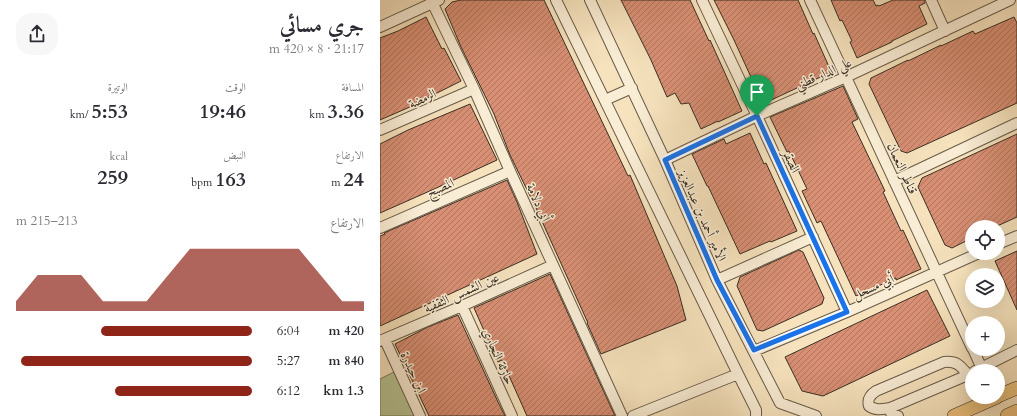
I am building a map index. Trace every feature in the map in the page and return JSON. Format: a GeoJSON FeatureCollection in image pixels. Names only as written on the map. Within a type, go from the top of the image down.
{"type":"FeatureCollection","features":[{"type":"Feature","properties":{"kind":"highway"},"geometry":{"type":"LineString","coordinates":[[1008,416],[1017,412]]}},
{"type":"Feature","properties":{"kind":"main road"},"geometry":{"type":"LineString","coordinates":[[1005,393],[1017,388]]}},
{"type":"Feature","properties":{"kind":"main road"},"geometry":{"type":"LineString","coordinates":[[954,416],[981,404]]}},
{"type":"Feature","properties":{"kind":"street"},"geometry":{"type":"LineString","coordinates":[[556,0],[756,410],[756,416]]}},
{"type":"Feature","properties":{"kind":"street","name":"الأمير أحمد بن عبدالعزيز"},"geometry":{"type":"LineString","coordinates":[[590,0],[665,160],[717,280],[780,403],[816,416]]}},
{"type":"Feature","properties":{"kind":"street","name":"الصقر"},"geometry":{"type":"LineString","coordinates":[[702,0],[847,312]]}},
{"type":"Feature","properties":{"kind":"street","name":"قناطر النعمان"},"geometry":{"type":"LineString","coordinates":[[810,0],[965,333]]}},
{"type":"Feature","properties":{"kind":"street"},"geometry":{"type":"LineString","coordinates":[[931,0],[946,31]]}},
{"type":"Feature","properties":{"kind":"street","name":"علي الدار قطني"},"geometry":{"type":"LineString","coordinates":[[665,160],[757,116],[846,77],[1010,0]]}},
{"type":"Feature","properties":{"kind":"street"},"geometry":{"type":"LineString","coordinates":[[380,27],[434,1]]}},
{"type":"Feature","properties":{"kind":"street","name":"أبي دلامة"},"geometry":{"type":"LineString","coordinates":[[434,1],[622,416]]}},
{"type":"Feature","properties":{"kind":"street"},"geometry":{"type":"LineString","coordinates":[[605,100],[632,88]]}},
{"type":"Feature","properties":{"kind":"street","name":"الرمضة"},"geometry":{"type":"LineString","coordinates":[[380,130],[474,89]]}},
{"type":"Feature","properties":{"kind":"street"},"geometry":{"type":"LineString","coordinates":[[894,181],[1017,123]]}},
{"type":"Feature","properties":{"kind":"street","name":"المصبح"},"geometry":{"type":"LineString","coordinates":[[380,228],[510,171]]}},
{"type":"Feature","properties":{"kind":"street"},"geometry":{"type":"LineString","coordinates":[[1005,241],[1017,236]]}},
{"type":"Feature","properties":{"kind":"street"},"geometry":{"type":"LineString","coordinates":[[717,280],[813,237]]}},
{"type":"Feature","properties":{"kind":"street","name":"أبي مسحل"},"geometry":{"type":"LineString","coordinates":[[754,350],[847,312],[965,259]]}},
{"type":"Feature","properties":{"kind":"street","name":"عين الشمس الثقفية"},"geometry":{"type":"LineString","coordinates":[[382,340],[553,265]]}},
{"type":"Feature","properties":{"kind":"street","name":"حارثة النجاري"},"geometry":{"type":"LineString","coordinates":[[462,306],[512,416]]}},
{"type":"Feature","properties":{"kind":"street","name":"ابن حيدرة"},"geometry":{"type":"LineString","coordinates":[[382,340],[420,416]]}},
{"type":"Feature","properties":{"kind":"street"},"geometry":{"type":"LineString","coordinates":[[990,364],[1017,350]]}},
{"type":"Feature","properties":{"kind":"street"},"geometry":{"type":"LineString","coordinates":[[965,367],[952,362],[944,362],[876,391],[868,398],[868,403],[871,408],[879,410],[890,408],[965,376]]}},
{"type":"Feature","properties":{"kind":"street"},"geometry":{"type":"LineString","coordinates":[[633,416],[738,374]]}},
{"type":"Feature","properties":{"kind":"street"},"geometry":{"type":"LineString","coordinates":[[890,408],[891,412],[898,416]]}},
{"type":"Feature","properties":{"kind":"green space"},"geometry":{"type":"Polygon","coordinates":[[[394,372],[416,416],[380,416],[380,379],[394,372]]]}},
{"type":"Feature","properties":{"kind":"building"},"geometry":{"type":"Polygon","coordinates":[[[461,0],[544,0],[628,176],[630,175],[677,286],[686,320],[601,354],[536,208],[510,155],[494,114],[461,47],[445,9],[452,2],[461,0]]]}},
{"type":"Feature","properties":{"kind":"building"},"geometry":{"type":"Polygon","coordinates":[[[621,0],[690,0],[742,111],[701,129],[689,103],[681,104],[675,93],[667,97],[651,60],[621,0]]]}},
{"type":"Feature","properties":{"kind":"building"},"geometry":{"type":"Polygon","coordinates":[[[714,0],[798,0],[830,69],[829,73],[767,102],[761,99],[714,0]]]}},
{"type":"Feature","properties":{"kind":"building"},"geometry":{"type":"Polygon","coordinates":[[[831,0],[873,0],[876,6],[879,6],[893,0],[925,0],[925,3],[919,6],[927,24],[857,58],[850,42],[852,41],[842,20],[840,21],[831,0]]]}},
{"type":"Feature","properties":{"kind":"building"},"geometry":{"type":"Polygon","coordinates":[[[426,17],[442,49],[444,48],[461,81],[419,103],[380,120],[380,38],[426,17]]]}},
{"type":"Feature","properties":{"kind":"building"},"geometry":{"type":"Polygon","coordinates":[[[1014,17],[1017,23],[1017,103],[907,153],[901,151],[869,84],[871,78],[973,31],[975,34],[1014,17]]]}},
{"type":"Feature","properties":{"kind":"building"},"geometry":{"type":"Polygon","coordinates":[[[843,86],[858,119],[852,122],[885,191],[883,192],[901,231],[903,230],[921,269],[896,280],[896,278],[856,296],[821,221],[817,223],[802,191],[807,189],[789,151],[787,152],[770,117],[843,86]]]}},
{"type":"Feature","properties":{"kind":"building"},"geometry":{"type":"Polygon","coordinates":[[[470,104],[497,160],[380,213],[380,144],[408,130],[470,104]]]}},
{"type":"Feature","properties":{"kind":"building"},"geometry":{"type":"Polygon","coordinates":[[[750,133],[764,164],[766,163],[797,231],[740,254],[692,154],[724,139],[726,144],[750,133]]]}},
{"type":"Feature","properties":{"kind":"building"},"geometry":{"type":"Polygon","coordinates":[[[1017,134],[1017,217],[1005,222],[1005,220],[965,220],[965,242],[952,248],[945,245],[918,187],[922,178],[1017,134]]]}},
{"type":"Feature","properties":{"kind":"building"},"geometry":{"type":"Polygon","coordinates":[[[507,180],[537,254],[380,326],[380,236],[507,180]]]}},
{"type":"Feature","properties":{"kind":"building"},"geometry":{"type":"Polygon","coordinates":[[[799,250],[803,252],[824,298],[822,304],[763,331],[757,330],[737,286],[740,277],[799,250]]]}},
{"type":"Feature","properties":{"kind":"building"},"geometry":{"type":"Polygon","coordinates":[[[1017,251],[1017,310],[1005,283],[1005,268],[998,268],[995,261],[1005,260],[1005,256],[1017,251]]]}},
{"type":"Feature","properties":{"kind":"building"},"geometry":{"type":"Polygon","coordinates":[[[550,274],[615,416],[527,416],[502,360],[498,362],[474,308],[550,274]]]}},
{"type":"Feature","properties":{"kind":"building"},"geometry":{"type":"Polygon","coordinates":[[[927,290],[950,336],[823,396],[802,391],[785,357],[927,290]]]}},
{"type":"Feature","properties":{"kind":"building"},"geometry":{"type":"Polygon","coordinates":[[[458,315],[505,416],[429,416],[395,344],[428,327],[458,315]]]}},
{"type":"Feature","properties":{"kind":"route"},"geometry":{"type":"LineString","coordinates":[[757,116],[847,312],[754,350],[717,280],[665,160],[757,116]]}}]}
